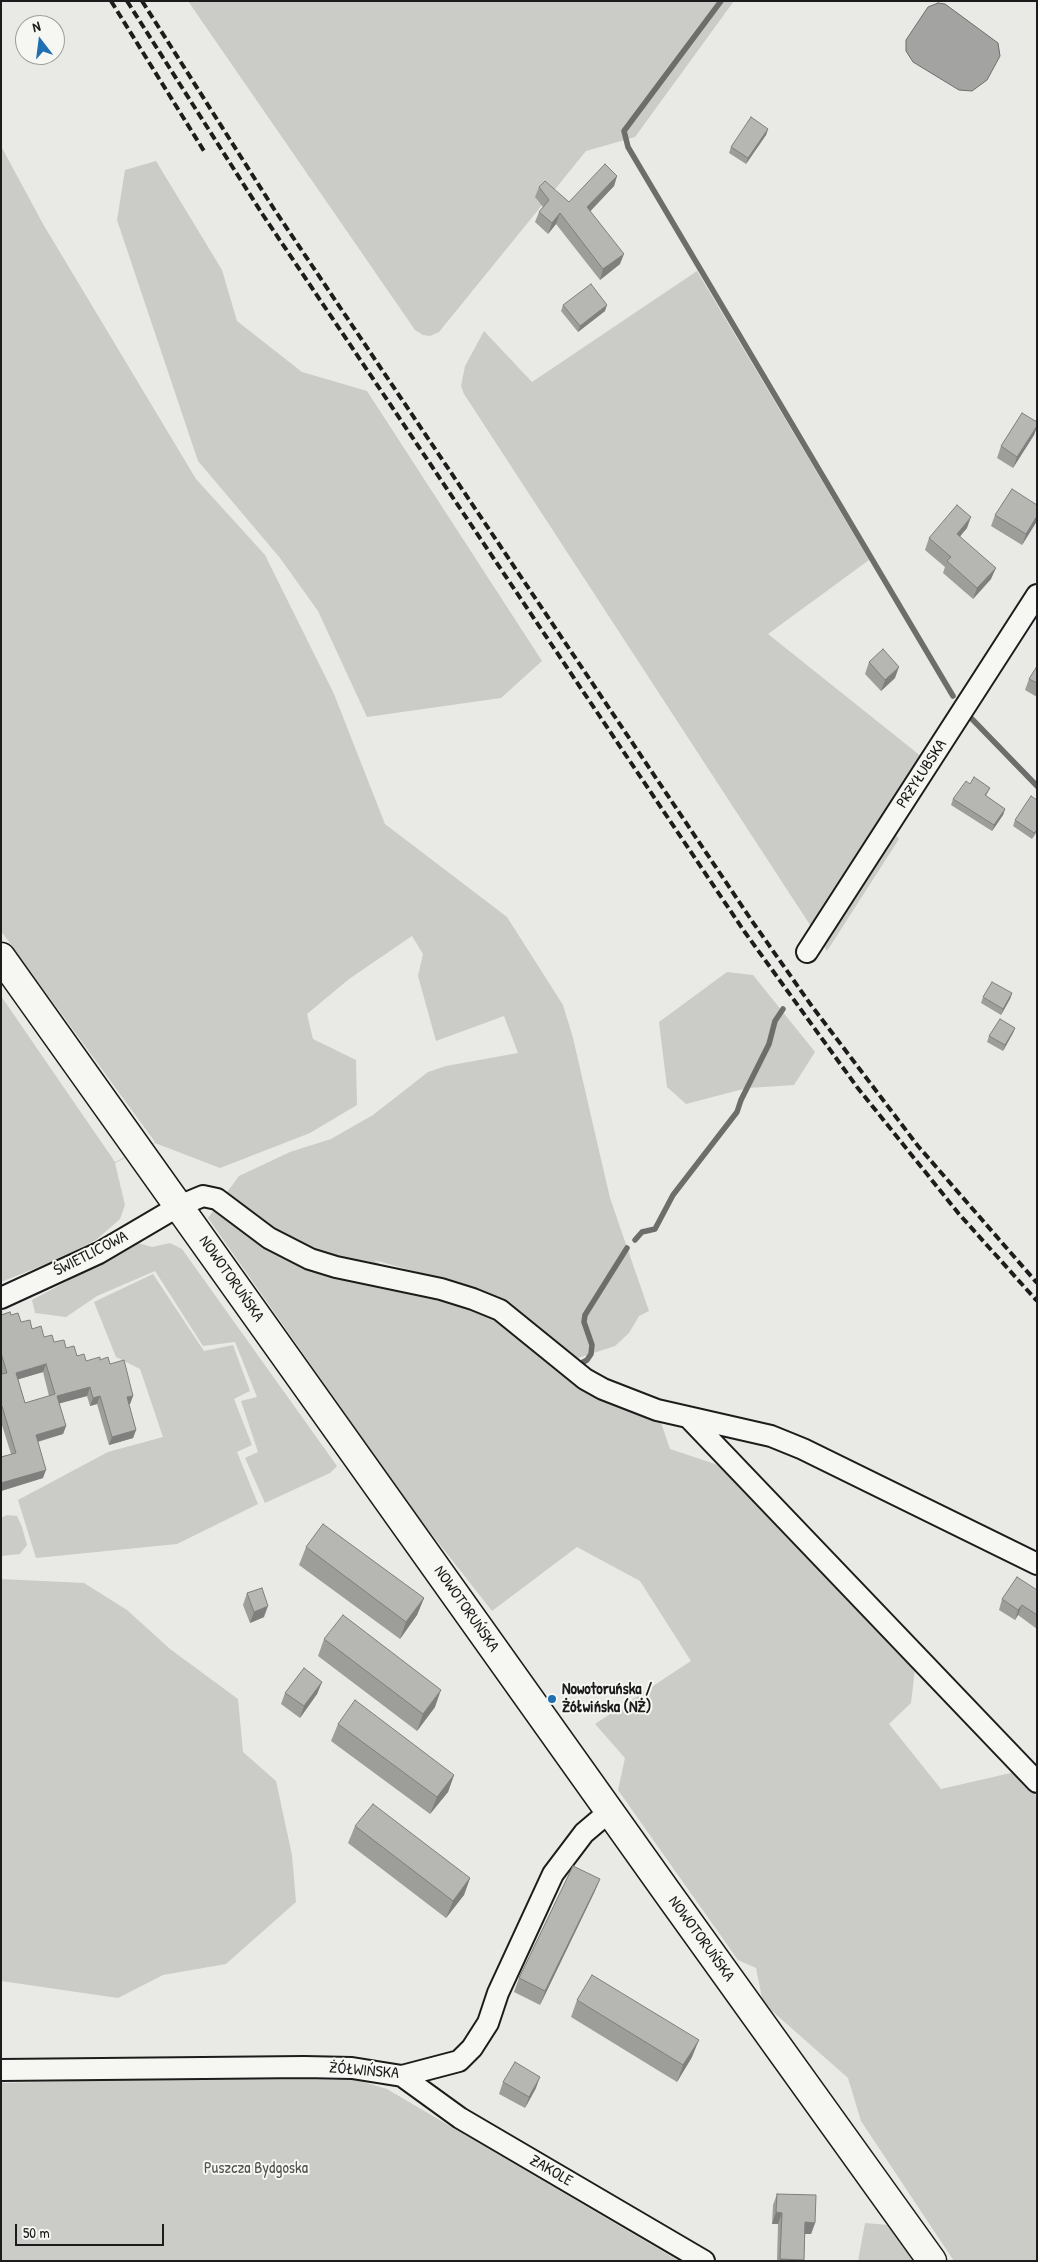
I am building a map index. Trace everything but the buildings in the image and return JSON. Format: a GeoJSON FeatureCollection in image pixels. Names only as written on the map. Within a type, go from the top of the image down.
{"type":"FeatureCollection","features":[{"type":"Feature","properties":{"kind":"main road","name":"NOWOTORUŃSKA"},"geometry":{"type":"LineString","coordinates":[[1,957],[932,2261]]}},
{"type":"Feature","properties":{"kind":"street","name":"PRZYŁUBSKA"},"geometry":{"type":"LineString","coordinates":[[807,952],[1037,595]]}},
{"type":"Feature","properties":{"kind":"street","name":"ŚWIETLICOWA"},"geometry":{"type":"LineString","coordinates":[[1,1298],[99,1253],[179,1206],[203,1196],[217,1199],[269,1238],[310,1259],[336,1267],[441,1289],[500,1310],[585,1379],[603,1389],[657,1410],[740,1427],[771,1436],[803,1449],[1037,1564]]}},
{"type":"Feature","properties":{"kind":"street"},"geometry":{"type":"LineString","coordinates":[[688,1417],[1037,1782]]}},
{"type":"Feature","properties":{"kind":"street","name":"ŻÓŁWIŃSKA"},"geometry":{"type":"LineString","coordinates":[[1,2070],[314,2067],[352,2068],[402,2076],[458,2061],[472,2048],[488,2023],[498,1993],[553,1874],[584,1833],[610,1811]]}},
{"type":"Feature","properties":{"kind":"street","name":"ZAKOLE"},"geometry":{"type":"LineString","coordinates":[[402,2076],[460,2118],[704,2261]]}},
{"type":"Feature","properties":{"kind":"green space"},"geometry":{"type":"Polygon","coordinates":[[[188,1],[734,1],[635,137],[586,151],[439,332],[430,336],[423,335],[415,330],[188,1]]]}},
{"type":"Feature","properties":{"kind":"green space"},"geometry":{"type":"Polygon","coordinates":[[[1,146],[43,224],[196,479],[265,555],[334,694],[385,824],[507,917],[563,1005],[573,1038],[610,1198],[649,1311],[639,1316],[629,1333],[615,1346],[572,1360],[498,1301],[475,1288],[374,1260],[406,1281],[473,1299],[537,1348],[569,1380],[658,1414],[670,1449],[721,1466],[874,1622],[915,1669],[911,1703],[889,1724],[941,1789],[1015,1772],[1037,1797],[1037,2261],[954,2261],[861,2121],[848,2078],[763,2003],[756,1968],[738,1960],[618,1790],[625,1758],[595,1724],[691,1661],[640,1581],[577,1547],[492,1611],[415,1513],[208,1218],[239,1176],[290,1152],[331,1139],[373,1115],[428,1072],[446,1066],[518,1053],[504,1016],[436,1041],[418,976],[423,954],[412,936],[349,979],[307,1014],[313,1039],[356,1060],[357,1105],[310,1133],[220,1168],[155,1143],[115,1163],[125,1205],[120,1219],[96,1240],[59,1259],[1,1282],[1,996],[115,1162],[155,1142],[1,931],[1,146]]]}},
{"type":"Feature","properties":{"kind":"green space"},"geometry":{"type":"Polygon","coordinates":[[[156,161],[222,270],[237,321],[302,372],[367,391],[542,661],[501,698],[367,717],[318,611],[280,558],[198,461],[117,220],[125,170],[156,161]]]}},
{"type":"Feature","properties":{"kind":"green space"},"geometry":{"type":"Polygon","coordinates":[[[697,271],[869,560],[768,634],[922,757],[884,820],[899,839],[827,951],[464,394],[461,386],[465,366],[484,331],[532,382],[697,271]]]}},
{"type":"Feature","properties":{"kind":"green space"},"geometry":{"type":"Polygon","coordinates":[[[727,972],[753,975],[815,1052],[794,1085],[747,1088],[686,1104],[667,1087],[659,1022],[727,972]]]}},
{"type":"Feature","properties":{"kind":"green space"},"geometry":{"type":"Polygon","coordinates":[[[138,1243],[152,1247],[170,1243],[182,1249],[337,1466],[330,1473],[265,1503],[245,1458],[258,1452],[241,1401],[257,1397],[235,1342],[203,1346],[155,1271],[97,1296],[66,1317],[35,1313],[32,1300],[138,1243]]]}},
{"type":"Feature","properties":{"kind":"green space"},"geometry":{"type":"Polygon","coordinates":[[[153,1274],[204,1351],[233,1345],[250,1391],[234,1399],[252,1445],[237,1452],[258,1504],[177,1544],[36,1558],[18,1500],[108,1452],[163,1437],[140,1369],[116,1357],[94,1302],[153,1274]]]}},
{"type":"Feature","properties":{"kind":"green space"},"geometry":{"type":"Polygon","coordinates":[[[7,1515],[17,1516],[27,1545],[20,1554],[1,1556],[1,1518],[7,1515]]]}},
{"type":"Feature","properties":{"kind":"green space"},"geometry":{"type":"Polygon","coordinates":[[[1,1579],[84,1583],[127,1610],[170,1649],[238,1699],[243,1752],[276,1781],[292,1855],[296,1902],[226,1964],[163,1975],[118,1998],[1,1981],[1,1579]]]}},
{"type":"Feature","properties":{"kind":"green space","name":"Puszcza Bydgoska"},"geometry":{"type":"Polygon","coordinates":[[[231,2077],[357,2080],[387,2089],[679,2261],[1,2261],[1,2083],[231,2077]]]}},
{"type":"Feature","properties":{"kind":"green space"},"geometry":{"type":"Polygon","coordinates":[[[865,2223],[888,2225],[913,2261],[858,2261],[865,2223]]]}},
{"type":"Feature","properties":{"kind":"shaded area"},"geometry":{"type":"Polygon","coordinates":[[[938,3],[945,4],[998,43],[1000,56],[987,80],[972,91],[959,90],[913,62],[906,51],[906,40],[928,7],[938,3]]]}},
{"type":"Feature","properties":{"kind":"waterway"},"geometry":{"type":"LineString","coordinates":[[721,1],[624,131],[628,147],[953,696]]}},
{"type":"Feature","properties":{"kind":"waterway"},"geometry":{"type":"LineString","coordinates":[[972,719],[1037,786]]}},
{"type":"Feature","properties":{"kind":"waterway"},"geometry":{"type":"LineString","coordinates":[[635,1240],[642,1232],[655,1229],[673,1195],[737,1112],[769,1044],[775,1021],[783,1009]]}},
{"type":"Feature","properties":{"kind":"waterway"},"geometry":{"type":"LineString","coordinates":[[576,1366],[587,1360],[591,1354],[592,1345],[584,1322],[585,1315],[627,1248]]}},
{"type":"Feature","properties":{"kind":"railway"},"geometry":{"type":"LineString","coordinates":[[111,1],[204,151]]}},
{"type":"Feature","properties":{"kind":"railway"},"geometry":{"type":"LineString","coordinates":[[127,1],[263,215],[744,931],[857,1087],[959,1214],[1037,1301]]}},
{"type":"Feature","properties":{"kind":"railway"},"geometry":{"type":"LineString","coordinates":[[142,1],[274,209],[752,921],[811,1005],[918,1146],[1037,1283]]}},
{"type":"Feature","properties":{"kind":"place","name":"Nowotoruńska / Żółwińska (NŻ)"},"geometry":{"type":"Point","coordinates":[552,1699]}}]}
